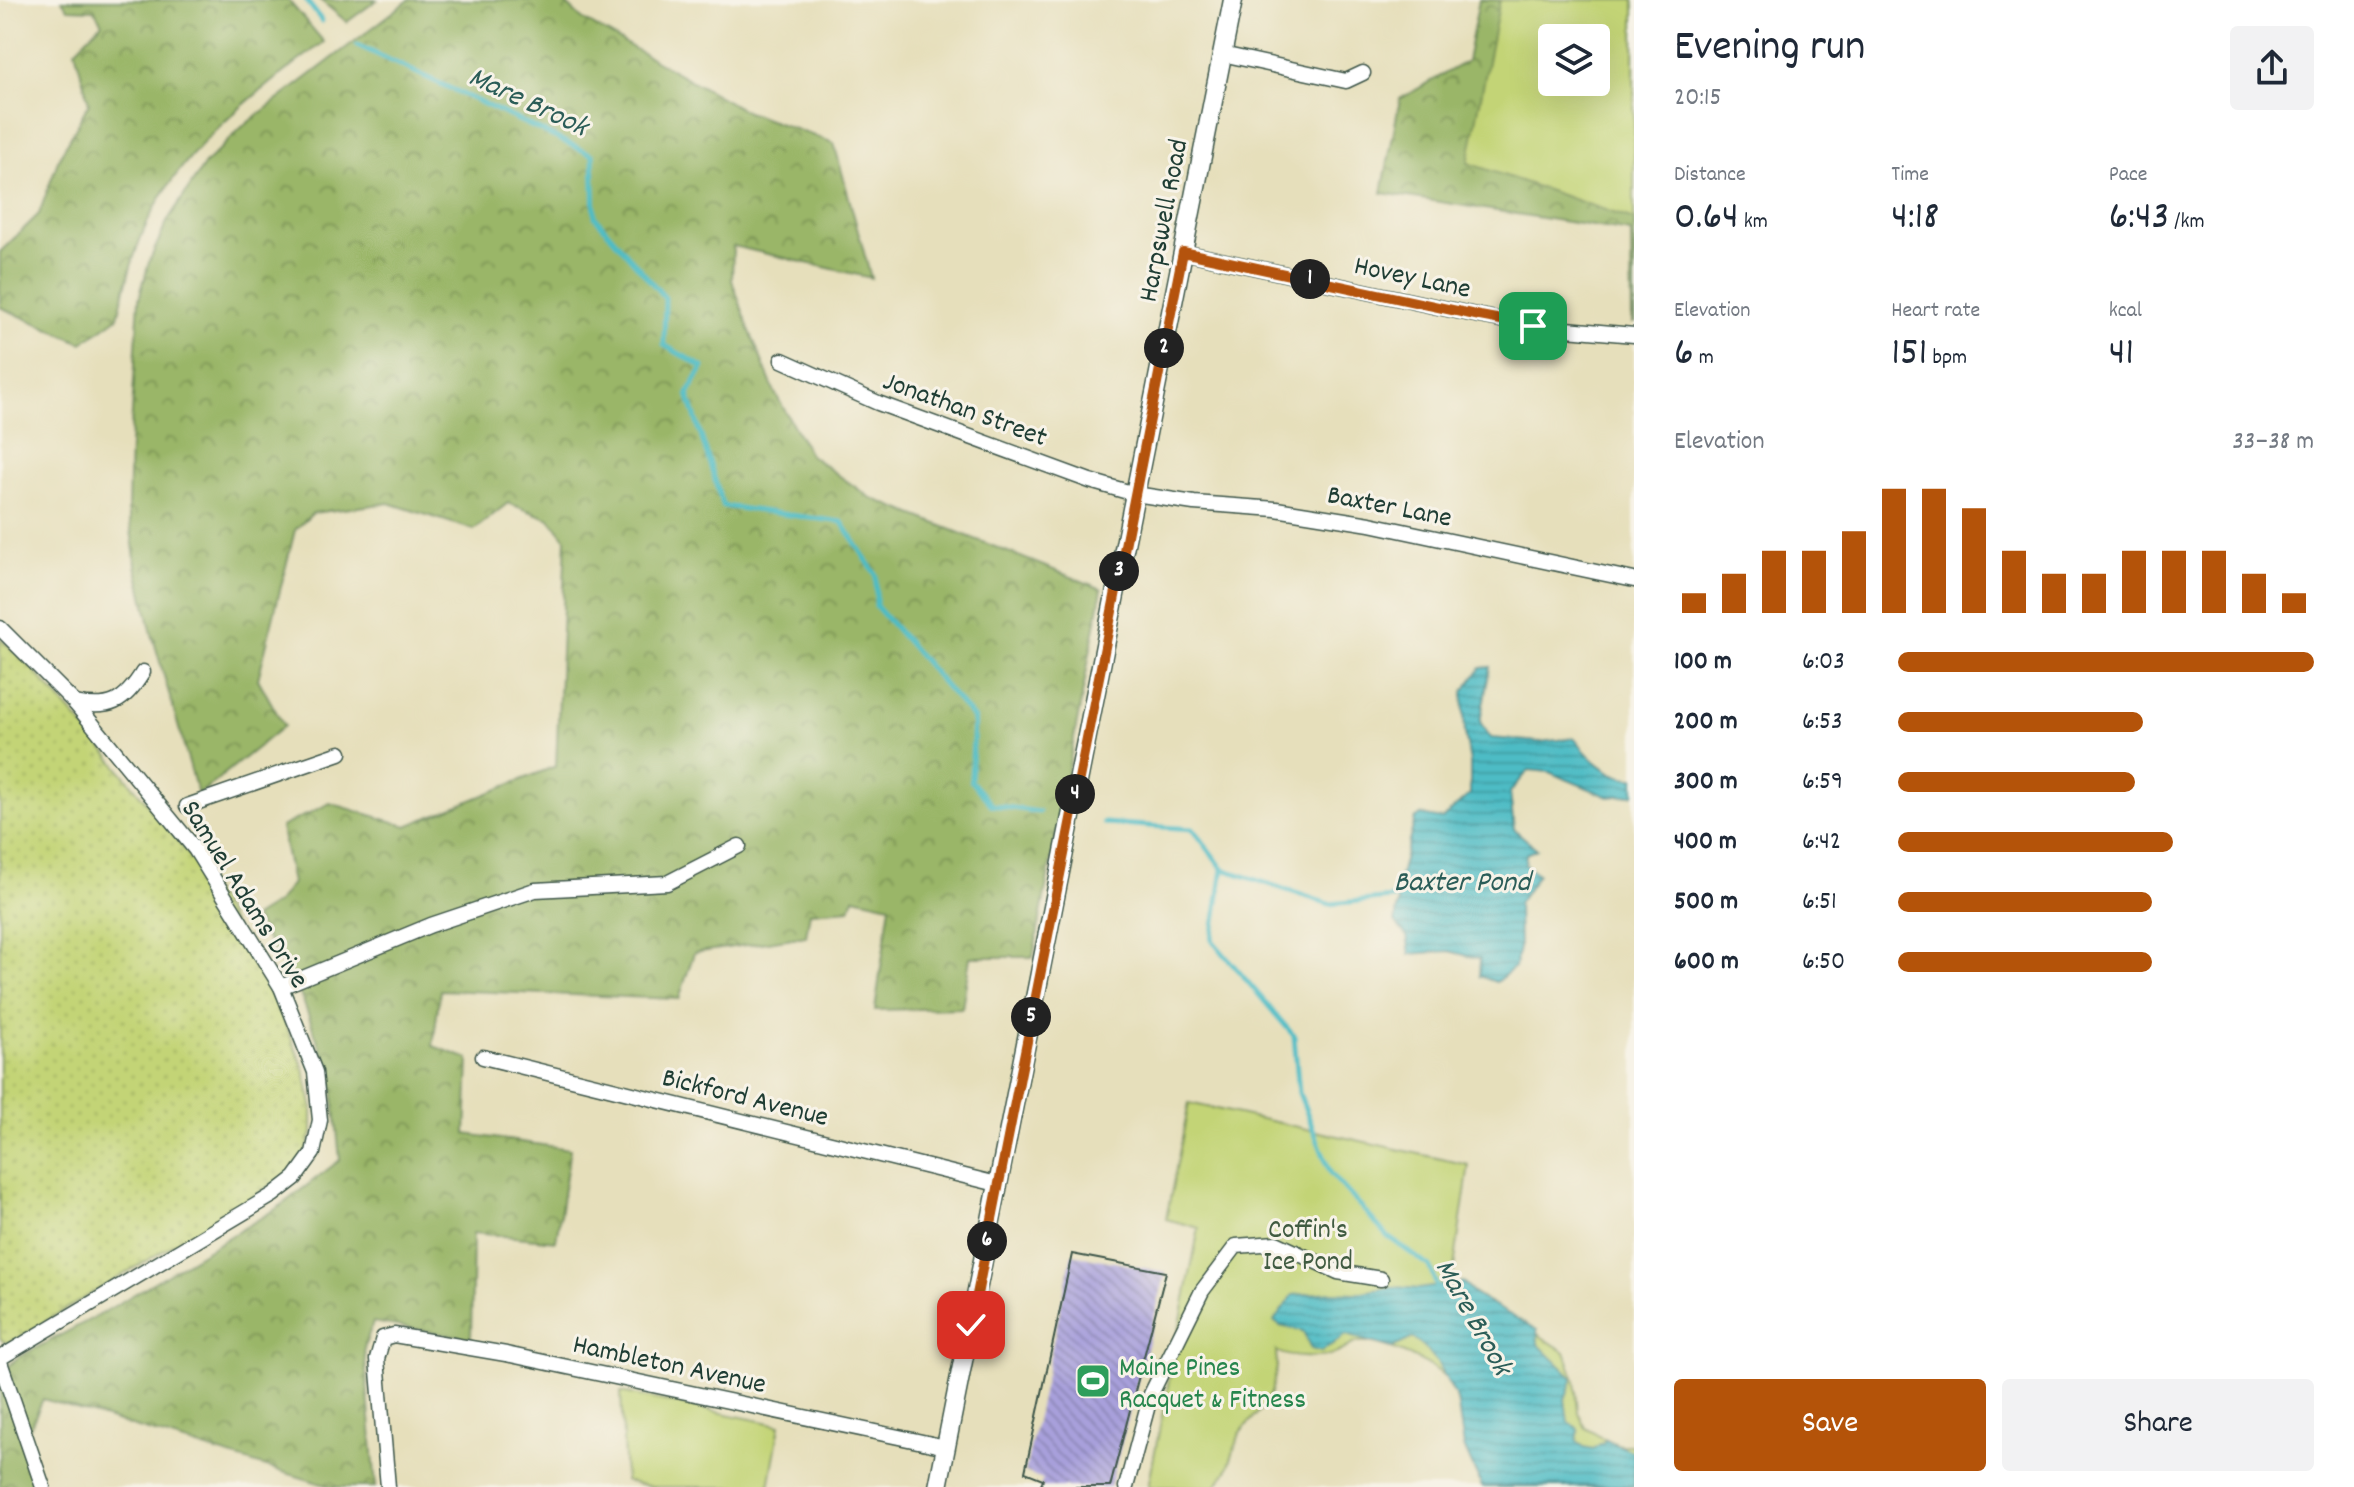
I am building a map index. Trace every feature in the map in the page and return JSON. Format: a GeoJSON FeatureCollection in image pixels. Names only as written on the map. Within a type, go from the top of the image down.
{"type":"FeatureCollection","features":[{"type":"Feature","properties":{"kind":"main road","name":"Harpswell Road"},"geometry":{"type":"LineString","coordinates":[[938,1487],[1233,0]]}},
{"type":"Feature","properties":{"kind":"street"},"geometry":{"type":"LineString","coordinates":[[1222,54],[1346,81],[1363,73]]}},
{"type":"Feature","properties":{"kind":"street","name":"Hovey Lane"},"geometry":{"type":"LineString","coordinates":[[1183,252],[1493,319],[1533,326],[1634,335]]}},
{"type":"Feature","properties":{"kind":"street","name":"Jonathan Street"},"geometry":{"type":"LineString","coordinates":[[782,360],[893,409],[1090,481],[1135,494]]}},
{"type":"Feature","properties":{"kind":"street","name":"Baxter Lane"},"geometry":{"type":"LineString","coordinates":[[1135,494],[1194,503],[1276,509],[1370,524],[1634,580]]}},
{"type":"Feature","properties":{"kind":"street","name":"Samuel Adams Drive"},"geometry":{"type":"LineString","coordinates":[[0,628],[75,703],[195,849],[281,987],[315,1072],[320,1120],[313,1153],[295,1178],[273,1195],[0,1360]]}},
{"type":"Feature","properties":{"kind":"street"},"geometry":{"type":"LineString","coordinates":[[75,703],[95,707],[114,704],[131,692],[143,672]]}},
{"type":"Feature","properties":{"kind":"street"},"geometry":{"type":"LineString","coordinates":[[187,806],[340,753]]}},
{"type":"Feature","properties":{"kind":"street"},"geometry":{"type":"LineString","coordinates":[[281,987],[431,925],[535,890],[667,883],[739,846]]}},
{"type":"Feature","properties":{"kind":"street","name":"Bickford Avenue"},"geometry":{"type":"LineString","coordinates":[[483,1057],[997,1184]]}},
{"type":"Feature","properties":{"kind":"street"},"geometry":{"type":"LineString","coordinates":[[1126,1487],[1151,1394],[1202,1291],[1236,1246],[1276,1243],[1338,1272],[1381,1279]]}},
{"type":"Feature","properties":{"kind":"street","name":"Hambleton Avenue"},"geometry":{"type":"LineString","coordinates":[[388,1487],[377,1359],[383,1338],[394,1335],[506,1354],[946,1447]]}},
{"type":"Feature","properties":{"kind":"street"},"geometry":{"type":"LineString","coordinates":[[0,1360],[43,1487]]}},
{"type":"Feature","properties":{"kind":"green space"},"geometry":{"type":"Polygon","coordinates":[[[62,0],[288,0],[324,42],[221,125],[177,174],[144,230],[118,317],[82,343],[0,307],[0,252],[39,214],[59,158],[89,103],[75,50],[102,23],[94,10],[68,9],[62,0]]]}},
{"type":"Feature","properties":{"kind":"green space"},"geometry":{"type":"Polygon","coordinates":[[[320,0],[377,0],[347,22],[320,0]]]}},
{"type":"Feature","properties":{"kind":"green space"},"geometry":{"type":"Polygon","coordinates":[[[409,0],[562,0],[582,19],[747,112],[834,143],[871,278],[733,246],[732,280],[749,329],[775,393],[810,455],[871,498],[1102,589],[1033,957],[970,957],[962,1008],[875,1010],[890,905],[854,897],[850,909],[810,912],[806,936],[694,953],[679,999],[440,990],[433,1046],[469,1059],[466,1134],[570,1149],[556,1241],[473,1233],[471,1338],[373,1322],[364,1348],[376,1487],[332,1487],[43,1399],[22,1445],[36,1487],[0,1487],[0,1376],[17,1358],[101,1314],[279,1207],[340,1160],[332,1079],[302,998],[254,917],[278,902],[292,883],[281,827],[330,803],[407,826],[556,766],[566,539],[550,519],[508,503],[474,530],[389,503],[313,513],[295,530],[258,679],[284,726],[198,795],[152,634],[136,565],[128,509],[139,299],[149,262],[168,220],[205,164],[242,127],[409,0]]]}},
{"type":"Feature","properties":{"kind":"green space"},"geometry":{"type":"Polygon","coordinates":[[[1479,0],[1634,0],[1634,323],[1631,232],[1382,193],[1400,99],[1467,61],[1479,0]]]}},
{"type":"Feature","properties":{"kind":"green space"},"geometry":{"type":"Polygon","coordinates":[[[1500,0],[1634,0],[1634,220],[1468,163],[1500,0]]]}},
{"type":"Feature","properties":{"kind":"green space"},"geometry":{"type":"Polygon","coordinates":[[[0,638],[32,668],[100,745],[198,866],[270,987],[304,1069],[312,1105],[312,1133],[305,1156],[292,1171],[11,1342],[0,1338],[0,638]]]}},
{"type":"Feature","properties":{"kind":"green space","name":"Coffin's Ice Pond"},"geometry":{"type":"Polygon","coordinates":[[[1189,1103],[1469,1165],[1452,1281],[1565,1352],[1575,1380],[1578,1412],[1586,1428],[1620,1445],[1634,1445],[1634,1487],[1461,1416],[1453,1386],[1437,1371],[1396,1350],[1359,1342],[1323,1356],[1297,1357],[1276,1351],[1277,1367],[1271,1393],[1240,1433],[1227,1471],[1215,1487],[1148,1487],[1199,1228],[1166,1219],[1189,1103]]]}},
{"type":"Feature","properties":{"kind":"green space"},"geometry":{"type":"Polygon","coordinates":[[[621,1392],[780,1425],[769,1487],[653,1487],[625,1481],[621,1392]]]}},
{"type":"Feature","properties":{"kind":"water","name":"Baxter Pond"},"geometry":{"type":"Polygon","coordinates":[[[1490,667],[1480,722],[1491,738],[1540,742],[1574,738],[1608,771],[1634,778],[1634,794],[1609,797],[1549,772],[1529,770],[1510,792],[1514,829],[1537,849],[1526,854],[1525,865],[1538,874],[1518,904],[1519,948],[1515,967],[1496,982],[1479,976],[1480,959],[1449,951],[1410,954],[1407,936],[1395,922],[1399,897],[1397,886],[1415,819],[1421,815],[1442,819],[1470,794],[1463,692],[1481,668],[1490,667]]]}},
{"type":"Feature","properties":{"kind":"water","name":"Coffin's Ice Pond"},"geometry":{"type":"Polygon","coordinates":[[[1463,1282],[1477,1296],[1537,1330],[1538,1344],[1573,1378],[1565,1399],[1568,1422],[1579,1429],[1577,1441],[1593,1449],[1606,1440],[1634,1452],[1634,1487],[1482,1487],[1464,1447],[1457,1399],[1438,1364],[1413,1338],[1392,1348],[1346,1335],[1321,1352],[1311,1349],[1303,1331],[1280,1326],[1274,1321],[1293,1295],[1355,1293],[1396,1287],[1419,1289],[1463,1282]]]}},
{"type":"Feature","properties":{"kind":"building"},"geometry":{"type":"Polygon","coordinates":[[[1072,1254],[1166,1272],[1110,1487],[1040,1487],[1043,1479],[1025,1472],[1072,1254]]]}},
{"type":"Feature","properties":{"kind":"waterway","name":"Mare Brook"},"geometry":{"type":"LineString","coordinates":[[306,0],[322,21]]}},
{"type":"Feature","properties":{"kind":"waterway","name":"Mare Brook"},"geometry":{"type":"LineString","coordinates":[[357,45],[593,155],[595,217],[665,298],[664,345],[703,367],[688,394],[723,506],[842,522],[876,575],[876,606],[974,719],[971,781],[992,805],[1039,812]]}},
{"type":"Feature","properties":{"kind":"waterway","name":"Mare Brook"},"geometry":{"type":"LineString","coordinates":[[1104,823],[1193,829],[1223,869],[1212,940],[1294,1036],[1299,1093],[1331,1174],[1388,1237],[1429,1266],[1439,1292]]}},
{"type":"Feature","properties":{"kind":"waterway"},"geometry":{"type":"LineString","coordinates":[[1223,869],[1329,904],[1403,897]]}},
{"type":"Feature","properties":{"kind":"place","name":"Maine Pines Racquet & Fitness"},"geometry":{"type":"Point","coordinates":[1093,1381]}},
{"type":"Feature","properties":{"kind":"route"},"geometry":{"type":"LineString","coordinates":[[971,1325],[1183,252],[1533,326]]}}]}
